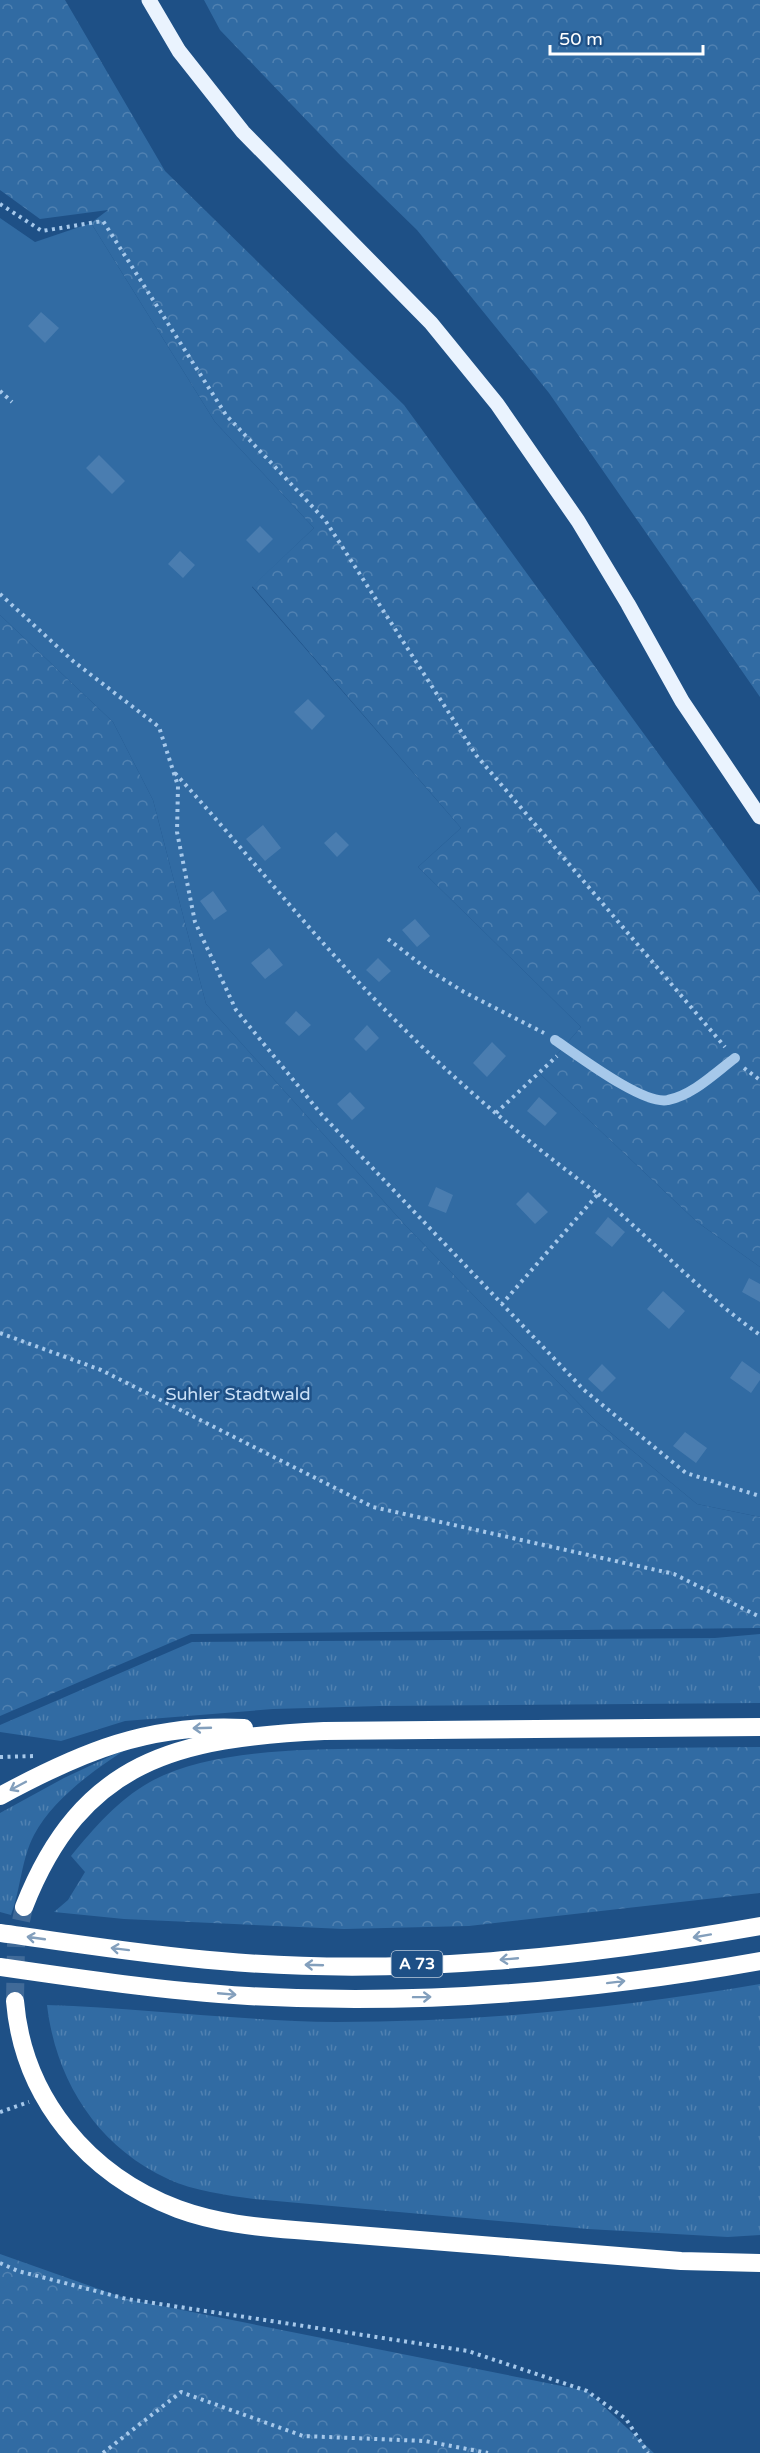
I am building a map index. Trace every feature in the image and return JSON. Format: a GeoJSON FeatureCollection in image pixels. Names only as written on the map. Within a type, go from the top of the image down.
{"type":"FeatureCollection","features":[{"type":"Feature","properties":{"kind":"highway"},"geometry":{"type":"LineString","coordinates":[[0,1796],[98,1748],[154,1733],[228,1727],[324,1731]]}},
{"type":"Feature","properties":{"kind":"highway"},"geometry":{"type":"LineString","coordinates":[[24,1907],[43,1864],[64,1831],[95,1798],[129,1773],[165,1755],[201,1743],[265,1734],[324,1731],[760,1727]]}},
{"type":"Feature","properties":{"kind":"highway","name":"A 73"},"geometry":{"type":"LineString","coordinates":[[0,1933],[222,1961],[335,1966],[435,1964],[572,1953],[760,1926]]}},
{"type":"Feature","properties":{"kind":"highway","name":"A 73"},"geometry":{"type":"LineString","coordinates":[[0,1967],[69,1977],[248,1996],[337,1999],[448,1996],[570,1988],[689,1973],[760,1960]]}},
{"type":"Feature","properties":{"kind":"highway"},"geometry":{"type":"LineString","coordinates":[[15,2001],[23,2048],[44,2096],[72,2139],[113,2175],[162,2202],[213,2219],[317,2232],[681,2261],[760,2263]]}},
{"type":"Feature","properties":{"kind":"main road"},"geometry":{"type":"LineString","coordinates":[[149,0],[179,51],[243,132],[431,323],[497,404],[578,521],[682,701],[760,817]]}},
{"type":"Feature","properties":{"kind":"lane"},"geometry":{"type":"LineString","coordinates":[[555,1040],[638,1095],[666,1101],[697,1087],[735,1058]]}},
{"type":"Feature","properties":{"kind":"path"},"geometry":{"type":"LineString","coordinates":[[0,204],[42,231],[103,221],[226,415],[325,520],[476,755],[735,1058],[760,1080]]}},
{"type":"Feature","properties":{"kind":"path"},"geometry":{"type":"LineString","coordinates":[[0,391],[12,402]]}},
{"type":"Feature","properties":{"kind":"path"},"geometry":{"type":"LineString","coordinates":[[0,594],[73,661],[159,727],[178,786],[177,832],[195,922],[236,1010],[322,1115],[584,1390],[686,1473],[760,1496]]}},
{"type":"Feature","properties":{"kind":"path"},"geometry":{"type":"LineString","coordinates":[[173,771],[218,820],[264,879],[396,1020],[525,1140],[598,1194],[638,1228],[692,1282],[760,1335]]}},
{"type":"Feature","properties":{"kind":"path"},"geometry":{"type":"LineString","coordinates":[[388,939],[427,969],[464,992],[504,1010],[555,1040]]}},
{"type":"Feature","properties":{"kind":"path"},"geometry":{"type":"LineString","coordinates":[[496,1113],[566,1047]]}},
{"type":"Feature","properties":{"kind":"path"},"geometry":{"type":"LineString","coordinates":[[502,1304],[598,1194]]}},
{"type":"Feature","properties":{"kind":"path"},"geometry":{"type":"LineString","coordinates":[[0,1333],[101,1370],[373,1507],[674,1574],[760,1617]]}},
{"type":"Feature","properties":{"kind":"path"},"geometry":{"type":"LineString","coordinates":[[0,2112],[44,2096]]}},
{"type":"Feature","properties":{"kind":"path"},"geometry":{"type":"LineString","coordinates":[[0,2264],[18,2271],[127,2299],[468,2351],[587,2391],[626,2419],[648,2453]]}},
{"type":"Feature","properties":{"kind":"path"},"geometry":{"type":"LineString","coordinates":[[103,2453],[181,2392],[303,2436],[425,2441],[488,2453]]}},
{"type":"Feature","properties":{"kind":"green space"},"geometry":{"type":"Polygon","coordinates":[[[0,0],[65,0],[165,171],[404,405],[760,893],[760,1267],[697,1222],[540,1074],[581,1027],[418,867],[461,828],[252,586],[314,528],[215,422],[91,223],[108,210],[40,219],[0,190],[0,0]]]}},
{"type":"Feature","properties":{"kind":"green space"},"geometry":{"type":"Polygon","coordinates":[[[204,0],[760,0],[760,697],[549,393],[417,230],[341,156],[220,30],[204,0]]]}},
{"type":"Feature","properties":{"kind":"green space"},"geometry":{"type":"Polygon","coordinates":[[[0,218],[35,242],[91,223],[215,422],[314,528],[252,587],[461,828],[418,867],[581,1027],[540,1074],[697,1222],[760,1267],[760,1517],[697,1504],[594,1419],[406,1226],[206,1004],[153,800],[113,722],[0,615],[0,218]]]}},
{"type":"Feature","properties":{"kind":"green space","name":"Suhler Stadtwald"},"geometry":{"type":"Polygon","coordinates":[[[0,615],[113,722],[153,800],[206,1004],[406,1226],[594,1419],[697,1504],[760,1517],[760,1628],[191,1634],[0,1716],[0,615]]]}},
{"type":"Feature","properties":{"kind":"green space"},"geometry":{"type":"Polygon","coordinates":[[[760,1634],[760,1703],[273,1709],[125,1721],[61,1741],[0,1732],[0,1725],[192,1642],[715,1638],[760,1634]]]}},
{"type":"Feature","properties":{"kind":"green space"},"geometry":{"type":"Polygon","coordinates":[[[130,1747],[76,1785],[52,1809],[34,1835],[26,1854],[11,1915],[0,1912],[0,1813],[64,1778],[130,1747]]]}},
{"type":"Feature","properties":{"kind":"green space"},"geometry":{"type":"Polygon","coordinates":[[[760,1747],[760,1893],[469,1926],[344,1929],[124,1919],[54,1912],[68,1900],[85,1872],[71,1856],[117,1806],[150,1782],[181,1769],[217,1759],[256,1753],[341,1749],[760,1747]]]}},
{"type":"Feature","properties":{"kind":"green space"},"geometry":{"type":"Polygon","coordinates":[[[760,1984],[760,2235],[728,2237],[588,2229],[254,2199],[188,2187],[168,2179],[120,2149],[84,2108],[60,2060],[47,2005],[300,2021],[390,2021],[496,2016],[602,2007],[760,1984]]]}},
{"type":"Feature","properties":{"kind":"green space"},"geometry":{"type":"Polygon","coordinates":[[[0,2254],[127,2299],[587,2391],[654,2453],[0,2453],[0,2254]]]}},
{"type":"Feature","properties":{"kind":"building"},"geometry":{"type":"Polygon","coordinates":[[[41,312],[59,328],[45,343],[28,326],[41,312]]]}},
{"type":"Feature","properties":{"kind":"building"},"geometry":{"type":"Polygon","coordinates":[[[99,455],[125,481],[112,494],[86,468],[99,455]]]}},
{"type":"Feature","properties":{"kind":"building"},"geometry":{"type":"Polygon","coordinates":[[[260,526],[273,539],[259,553],[246,540],[260,526]]]}},
{"type":"Feature","properties":{"kind":"building"},"geometry":{"type":"Polygon","coordinates":[[[180,551],[195,565],[183,578],[168,564],[180,551]]]}},
{"type":"Feature","properties":{"kind":"building"},"geometry":{"type":"Polygon","coordinates":[[[308,699],[325,716],[312,730],[294,712],[308,699]]]}},
{"type":"Feature","properties":{"kind":"building"},"geometry":{"type":"Polygon","coordinates":[[[263,825],[281,848],[265,861],[246,839],[263,825]]]}},
{"type":"Feature","properties":{"kind":"building"},"geometry":{"type":"Polygon","coordinates":[[[336,832],[349,845],[337,857],[324,843],[336,832]]]}},
{"type":"Feature","properties":{"kind":"building"},"geometry":{"type":"Polygon","coordinates":[[[213,891],[227,911],[214,920],[200,901],[213,891]]]}},
{"type":"Feature","properties":{"kind":"building"},"geometry":{"type":"Polygon","coordinates":[[[415,919],[430,936],[417,947],[402,930],[415,919]]]}},
{"type":"Feature","properties":{"kind":"building"},"geometry":{"type":"Polygon","coordinates":[[[269,948],[283,965],[265,979],[251,963],[269,948]]]}},
{"type":"Feature","properties":{"kind":"building"},"geometry":{"type":"Polygon","coordinates":[[[378,958],[391,971],[379,982],[366,970],[378,958]]]}},
{"type":"Feature","properties":{"kind":"building"},"geometry":{"type":"Polygon","coordinates":[[[296,1011],[311,1025],[299,1036],[285,1023],[296,1011]]]}},
{"type":"Feature","properties":{"kind":"building"},"geometry":{"type":"Polygon","coordinates":[[[367,1025],[379,1038],[366,1051],[354,1039],[367,1025]]]}},
{"type":"Feature","properties":{"kind":"building"},"geometry":{"type":"Polygon","coordinates":[[[492,1042],[506,1056],[487,1077],[473,1063],[492,1042]]]}},
{"type":"Feature","properties":{"kind":"building"},"geometry":{"type":"Polygon","coordinates":[[[350,1092],[365,1108],[352,1120],[337,1104],[350,1092]]]}},
{"type":"Feature","properties":{"kind":"building"},"geometry":{"type":"Polygon","coordinates":[[[539,1097],[557,1113],[545,1126],[527,1111],[539,1097]]]}},
{"type":"Feature","properties":{"kind":"building"},"geometry":{"type":"Polygon","coordinates":[[[436,1187],[453,1195],[446,1213],[428,1206],[436,1187]]]}},
{"type":"Feature","properties":{"kind":"building"},"geometry":{"type":"Polygon","coordinates":[[[528,1192],[548,1212],[535,1224],[516,1204],[528,1192]]]}},
{"type":"Feature","properties":{"kind":"building"},"geometry":{"type":"Polygon","coordinates":[[[608,1217],[625,1232],[612,1247],[595,1233],[608,1217]]]}},
{"type":"Feature","properties":{"kind":"building"},"geometry":{"type":"Polygon","coordinates":[[[749,1278],[760,1284],[760,1302],[742,1292],[749,1278]]]}},
{"type":"Feature","properties":{"kind":"building"},"geometry":{"type":"Polygon","coordinates":[[[663,1291],[685,1311],[669,1329],[647,1309],[663,1291]]]}},
{"type":"Feature","properties":{"kind":"building"},"geometry":{"type":"Polygon","coordinates":[[[742,1361],[760,1374],[760,1380],[751,1393],[730,1378],[742,1361]]]}},
{"type":"Feature","properties":{"kind":"building"},"geometry":{"type":"Polygon","coordinates":[[[602,1364],[616,1378],[602,1392],[588,1379],[602,1364]]]}},
{"type":"Feature","properties":{"kind":"building"},"geometry":{"type":"Polygon","coordinates":[[[685,1432],[707,1448],[696,1463],[673,1446],[685,1432]]]}},
{"type":"Feature","properties":{"kind":"tunnel"},"geometry":{"type":"LineString","coordinates":[[15,2001],[16,1944],[24,1907]]}}]}
